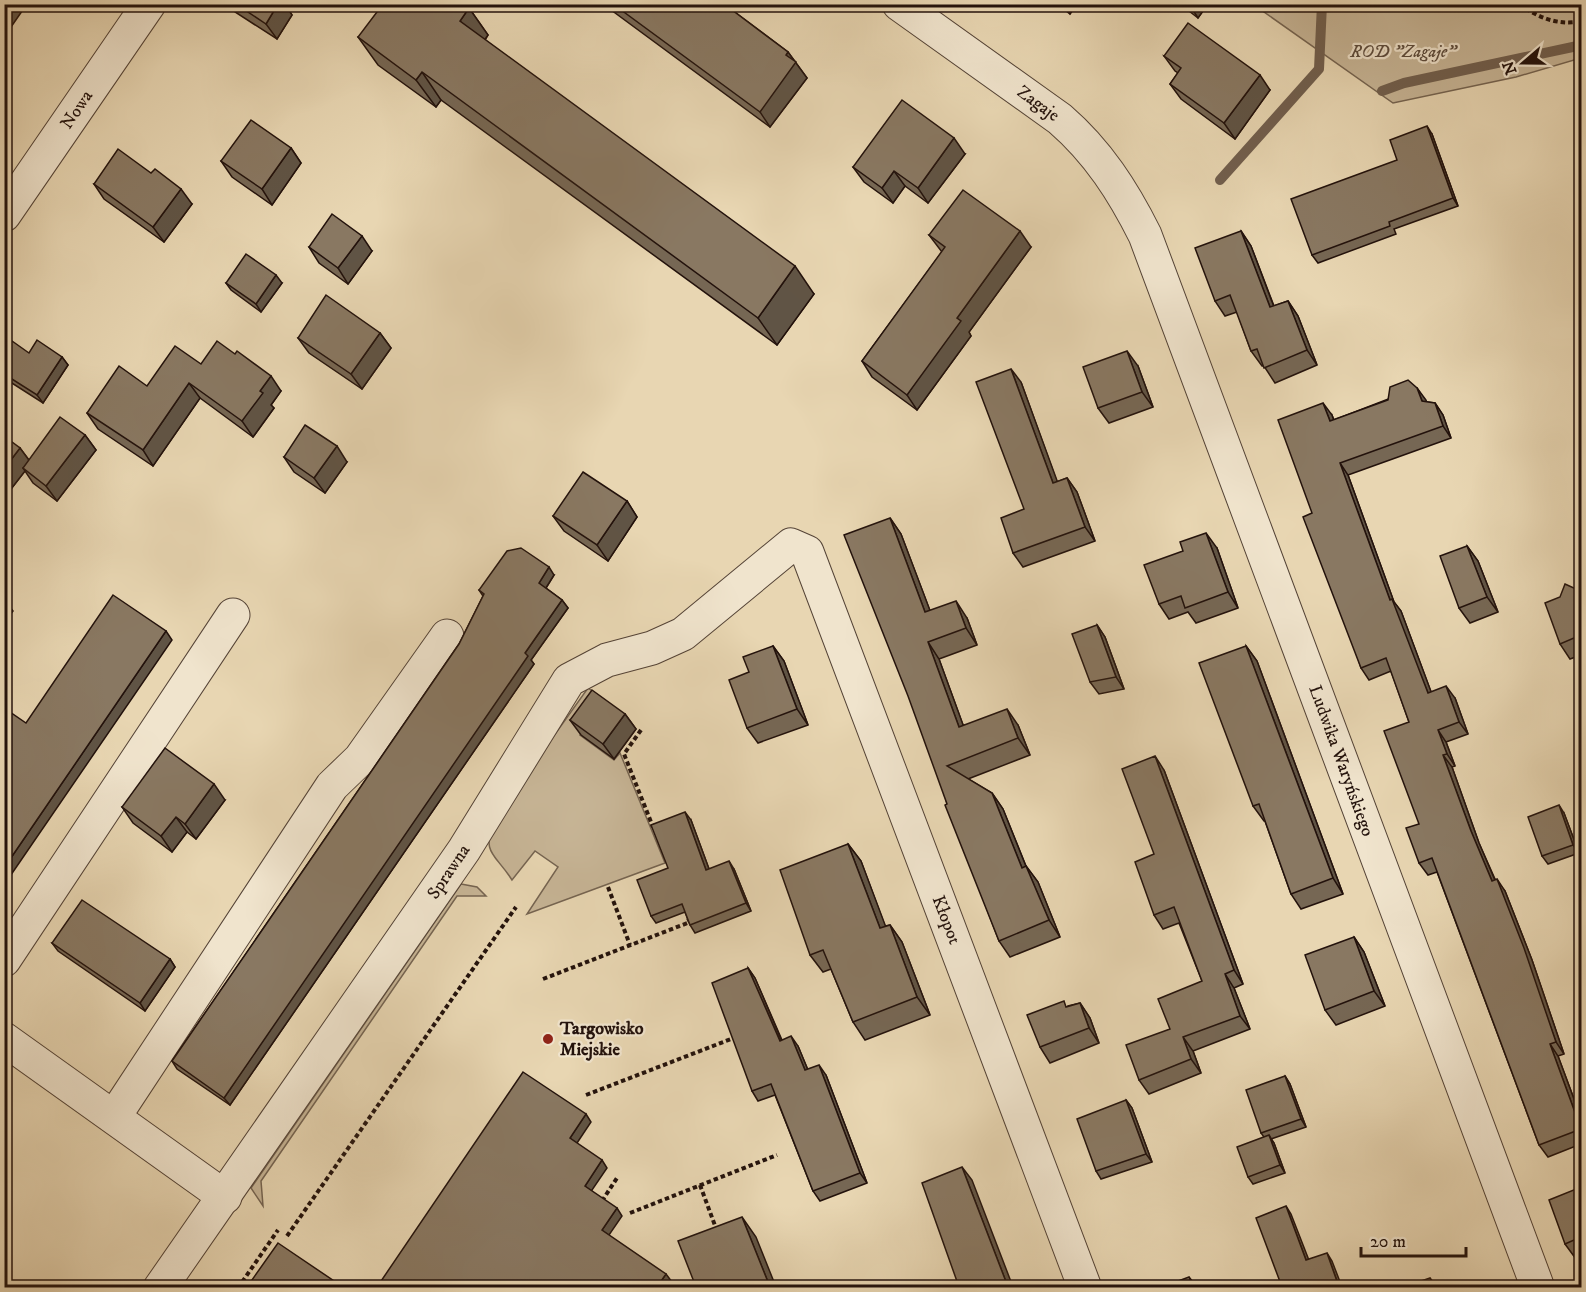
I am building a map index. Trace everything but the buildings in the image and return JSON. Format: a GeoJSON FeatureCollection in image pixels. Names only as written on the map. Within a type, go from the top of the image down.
{"type":"FeatureCollection","features":[{"type":"Feature","properties":{"kind":"street","name":"Nowa"},"geometry":{"type":"LineString","coordinates":[[4,215],[149,4]]}},
{"type":"Feature","properties":{"kind":"street","name":"Zagaje"},"geometry":{"type":"LineString","coordinates":[[898,4],[1060,119],[1083,139],[1116,182],[1145,235]]}},
{"type":"Feature","properties":{"kind":"street","name":"Ludwika Waryńskiego"},"geometry":{"type":"LineString","coordinates":[[1145,235],[1538,1287]]}},
{"type":"Feature","properties":{"kind":"street","name":"Sprawna"},"geometry":{"type":"LineString","coordinates":[[160,1287],[225,1197],[464,850],[570,680],[607,660],[652,648],[683,634],[791,545],[807,552]]}},
{"type":"Feature","properties":{"kind":"street","name":"Kłopot"},"geometry":{"type":"LineString","coordinates":[[807,552],[1085,1287]]}},
{"type":"Feature","properties":{"kind":"street"},"geometry":{"type":"LineString","coordinates":[[4,960],[233,615]]}},
{"type":"Feature","properties":{"kind":"street"},"geometry":{"type":"LineString","coordinates":[[114,1117],[332,786],[360,759],[447,636]]}},
{"type":"Feature","properties":{"kind":"street"},"geometry":{"type":"LineString","coordinates":[[4,1039],[225,1197]]}},
{"type":"Feature","properties":{"kind":"path"},"geometry":{"type":"LineString","coordinates":[[1520,4],[1530,12],[1564,25],[1581,21]]}},
{"type":"Feature","properties":{"kind":"path"},"geometry":{"type":"LineString","coordinates":[[641,729],[624,754],[657,838]]}},
{"type":"Feature","properties":{"kind":"path"},"geometry":{"type":"LineString","coordinates":[[608,887],[630,945]]}},
{"type":"Feature","properties":{"kind":"path"},"geometry":{"type":"LineString","coordinates":[[287,1236],[516,907]]}},
{"type":"Feature","properties":{"kind":"path"},"geometry":{"type":"LineString","coordinates":[[543,979],[690,922],[686,911]]}},
{"type":"Feature","properties":{"kind":"path"},"geometry":{"type":"LineString","coordinates":[[586,1095],[731,1039]]}},
{"type":"Feature","properties":{"kind":"path"},"geometry":{"type":"LineString","coordinates":[[630,1213],[777,1155]]}},
{"type":"Feature","properties":{"kind":"path"},"geometry":{"type":"LineString","coordinates":[[598,1206],[617,1178]]}},
{"type":"Feature","properties":{"kind":"path"},"geometry":{"type":"LineString","coordinates":[[700,1185],[720,1237]]}},
{"type":"Feature","properties":{"kind":"path"},"geometry":{"type":"LineString","coordinates":[[238,1287],[278,1230]]}},
{"type":"Feature","properties":{"kind":"path"},"geometry":{"type":"LineString","coordinates":[[249,1271],[257,1277]]}},
{"type":"Feature","properties":{"kind":"green space","name":"ROD \"Zagaje\""},"geometry":{"type":"Polygon","coordinates":[[[1254,5],[1581,5],[1581,58],[1516,77],[1393,103],[1254,5]]]}},
{"type":"Feature","properties":{"kind":"green space"},"geometry":{"type":"Polygon","coordinates":[[[588,688],[605,700],[580,735],[614,760],[620,753],[665,863],[527,914],[558,867],[535,851],[512,880],[492,853],[489,841],[490,832],[493,821],[588,688]]]}},
{"type":"Feature","properties":{"kind":"green space"},"geometry":{"type":"Polygon","coordinates":[[[461,884],[477,887],[486,896],[457,896],[261,1181],[263,1206],[251,1188],[461,884]]]}},
{"type":"Feature","properties":{"kind":"waterway"},"geometry":{"type":"LineString","coordinates":[[1220,180],[1319,69],[1322,4]]}},
{"type":"Feature","properties":{"kind":"waterway"},"geometry":{"type":"LineString","coordinates":[[1382,91],[1404,83],[1582,45]]}},
{"type":"Feature","properties":{"kind":"place","name":"Targowisko Miejskie"},"geometry":{"type":"Point","coordinates":[548,1039]}}]}
